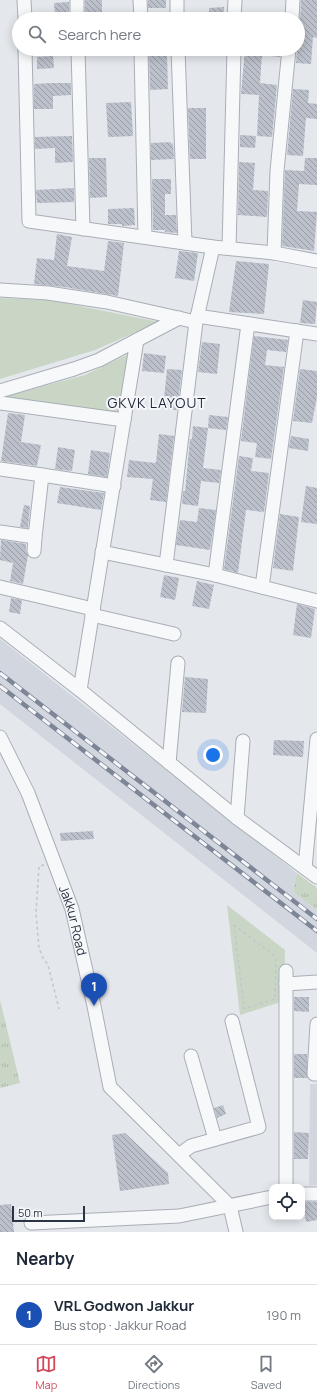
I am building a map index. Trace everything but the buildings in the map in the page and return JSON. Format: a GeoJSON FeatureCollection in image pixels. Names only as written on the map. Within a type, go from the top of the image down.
{"type":"FeatureCollection","features":[{"type":"Feature","properties":{"kind":"street"},"geometry":{"type":"LineString","coordinates":[[24,0],[25,12]]}},
{"type":"Feature","properties":{"kind":"street"},"geometry":{"type":"LineString","coordinates":[[77,0],[77,12]]}},
{"type":"Feature","properties":{"kind":"street"},"geometry":{"type":"LineString","coordinates":[[140,0],[141,12]]}},
{"type":"Feature","properties":{"kind":"street"},"geometry":{"type":"LineString","coordinates":[[177,0],[177,12]]}},
{"type":"Feature","properties":{"kind":"street"},"geometry":{"type":"LineString","coordinates":[[234,12],[235,0]]}},
{"type":"Feature","properties":{"kind":"street"},"geometry":{"type":"LineString","coordinates":[[292,12],[293,0]]}},
{"type":"Feature","properties":{"kind":"street"},"geometry":{"type":"LineString","coordinates":[[25,56],[29,221],[213,247],[274,253],[317,261]]}},
{"type":"Feature","properties":{"kind":"street"},"geometry":{"type":"LineString","coordinates":[[78,56],[83,229]]}},
{"type":"Feature","properties":{"kind":"street"},"geometry":{"type":"LineString","coordinates":[[141,56],[145,237]]}},
{"type":"Feature","properties":{"kind":"street"},"geometry":{"type":"LineString","coordinates":[[178,56],[185,243]]}},
{"type":"Feature","properties":{"kind":"street"},"geometry":{"type":"LineString","coordinates":[[229,248],[234,56]]}},
{"type":"Feature","properties":{"kind":"street"},"geometry":{"type":"LineString","coordinates":[[274,253],[277,171],[288,56]]}},
{"type":"Feature","properties":{"kind":"street"},"geometry":{"type":"LineString","coordinates":[[166,565],[196,319],[213,247]]}},
{"type":"Feature","properties":{"kind":"street"},"geometry":{"type":"LineString","coordinates":[[0,290],[48,293],[107,302],[178,318],[248,324],[317,334]]}},
{"type":"Feature","properties":{"kind":"street"},"geometry":{"type":"LineString","coordinates":[[0,391],[99,360],[178,318]]}},
{"type":"Feature","properties":{"kind":"street"},"geometry":{"type":"LineString","coordinates":[[215,575],[248,324]]}},
{"type":"Feature","properties":{"kind":"street"},"geometry":{"type":"LineString","coordinates":[[262,587],[296,331]]}},
{"type":"Feature","properties":{"kind":"street"},"geometry":{"type":"LineString","coordinates":[[80,690],[137,340]]}},
{"type":"Feature","properties":{"kind":"street"},"geometry":{"type":"LineString","coordinates":[[0,403],[124,420]]}},
{"type":"Feature","properties":{"kind":"street"},"geometry":{"type":"LineString","coordinates":[[0,468],[114,486]]}},
{"type":"Feature","properties":{"kind":"street"},"geometry":{"type":"LineString","coordinates":[[34,551],[42,475]]}},
{"type":"Feature","properties":{"kind":"street"},"geometry":{"type":"LineString","coordinates":[[0,532],[36,537]]}},
{"type":"Feature","properties":{"kind":"street"},"geometry":{"type":"LineString","coordinates":[[102,552],[215,575],[317,601]]}},
{"type":"Feature","properties":{"kind":"street"},"geometry":{"type":"LineString","coordinates":[[0,587],[174,634]]}},
{"type":"Feature","properties":{"kind":"street"},"geometry":{"type":"LineString","coordinates":[[0,628],[80,690],[237,818],[317,877]]}},
{"type":"Feature","properties":{"kind":"street"},"geometry":{"type":"LineString","coordinates":[[169,764],[178,663]]}},
{"type":"Feature","properties":{"kind":"street","name":"Jakkur Road"},"geometry":{"type":"LineString","coordinates":[[0,737],[28,793],[72,909],[94,1006],[110,1087],[230,1206]]}},
{"type":"Feature","properties":{"kind":"street"},"geometry":{"type":"LineString","coordinates":[[305,868],[317,739]]}},
{"type":"Feature","properties":{"kind":"street"},"geometry":{"type":"LineString","coordinates":[[237,818],[243,741]]}},
{"type":"Feature","properties":{"kind":"street"},"geometry":{"type":"LineString","coordinates":[[286,1184],[286,978],[317,982]]}},
{"type":"Feature","properties":{"kind":"street"},"geometry":{"type":"LineString","coordinates":[[179,1155],[191,1146],[259,1127],[232,1022]]}},
{"type":"Feature","properties":{"kind":"street"},"geometry":{"type":"LineString","coordinates":[[317,1024],[314,1074],[317,1074]]}},
{"type":"Feature","properties":{"kind":"street"},"geometry":{"type":"LineString","coordinates":[[191,1056],[214,1139]]}},
{"type":"Feature","properties":{"kind":"street"},"geometry":{"type":"LineString","coordinates":[[305,1194],[317,1194]]}},
{"type":"Feature","properties":{"kind":"street"},"geometry":{"type":"LineString","coordinates":[[31,1224],[180,1216],[269,1198]]}},
{"type":"Feature","properties":{"kind":"street"},"geometry":{"type":"LineString","coordinates":[[230,1206],[236,1232]]}},
{"type":"Feature","properties":{"kind":"path"},"geometry":{"type":"LineString","coordinates":[[55,864],[39,866],[36,913],[38,948],[48,965],[59,1008]]}},
{"type":"Feature","properties":{"kind":"path"},"geometry":{"type":"LineString","coordinates":[[234,925],[276,957],[275,999],[244,1009],[234,925]]}},
{"type":"Feature","properties":{"kind":"shaded area"},"geometry":{"type":"Polygon","coordinates":[[[0,639],[297,873],[293,892],[317,910],[317,953],[0,704],[0,639]]]}},
{"type":"Feature","properties":{"kind":"shaded area"},"geometry":{"type":"Polygon","coordinates":[[[310,1084],[317,1084],[317,1185],[309,1186],[310,1084]]]}},
{"type":"Feature","properties":{"kind":"green space"},"geometry":{"type":"Polygon","coordinates":[[[0,298],[50,300],[159,322],[95,350],[0,379],[0,298]]]}},
{"type":"Feature","properties":{"kind":"green space"},"geometry":{"type":"Polygon","coordinates":[[[129,354],[119,414],[4,397],[85,375],[129,354]]]}},
{"type":"Feature","properties":{"kind":"green space"},"geometry":{"type":"Polygon","coordinates":[[[297,873],[317,888],[317,910],[293,892],[297,873]]]}},
{"type":"Feature","properties":{"kind":"green space"},"geometry":{"type":"Polygon","coordinates":[[[227,905],[285,950],[284,1001],[240,1015],[227,905]]]}},
{"type":"Feature","properties":{"kind":"green space"},"geometry":{"type":"Polygon","coordinates":[[[0,1000],[20,1083],[0,1088],[0,1000]]]}},
{"type":"Feature","properties":{"kind":"railway"},"geometry":{"type":"LineString","coordinates":[[0,673],[317,919]]}},
{"type":"Feature","properties":{"kind":"railway"},"geometry":{"type":"LineString","coordinates":[[0,686],[317,931]]}},
{"type":"Feature","properties":{"kind":"place","name":"VRL Godwon Jakkur"},"geometry":{"type":"Point","coordinates":[94,1006]}},
{"type":"Feature","properties":{"kind":"district","name":"GKVK LAYOUT"},"geometry":{"type":"Point","coordinates":[157,403]}}]}
